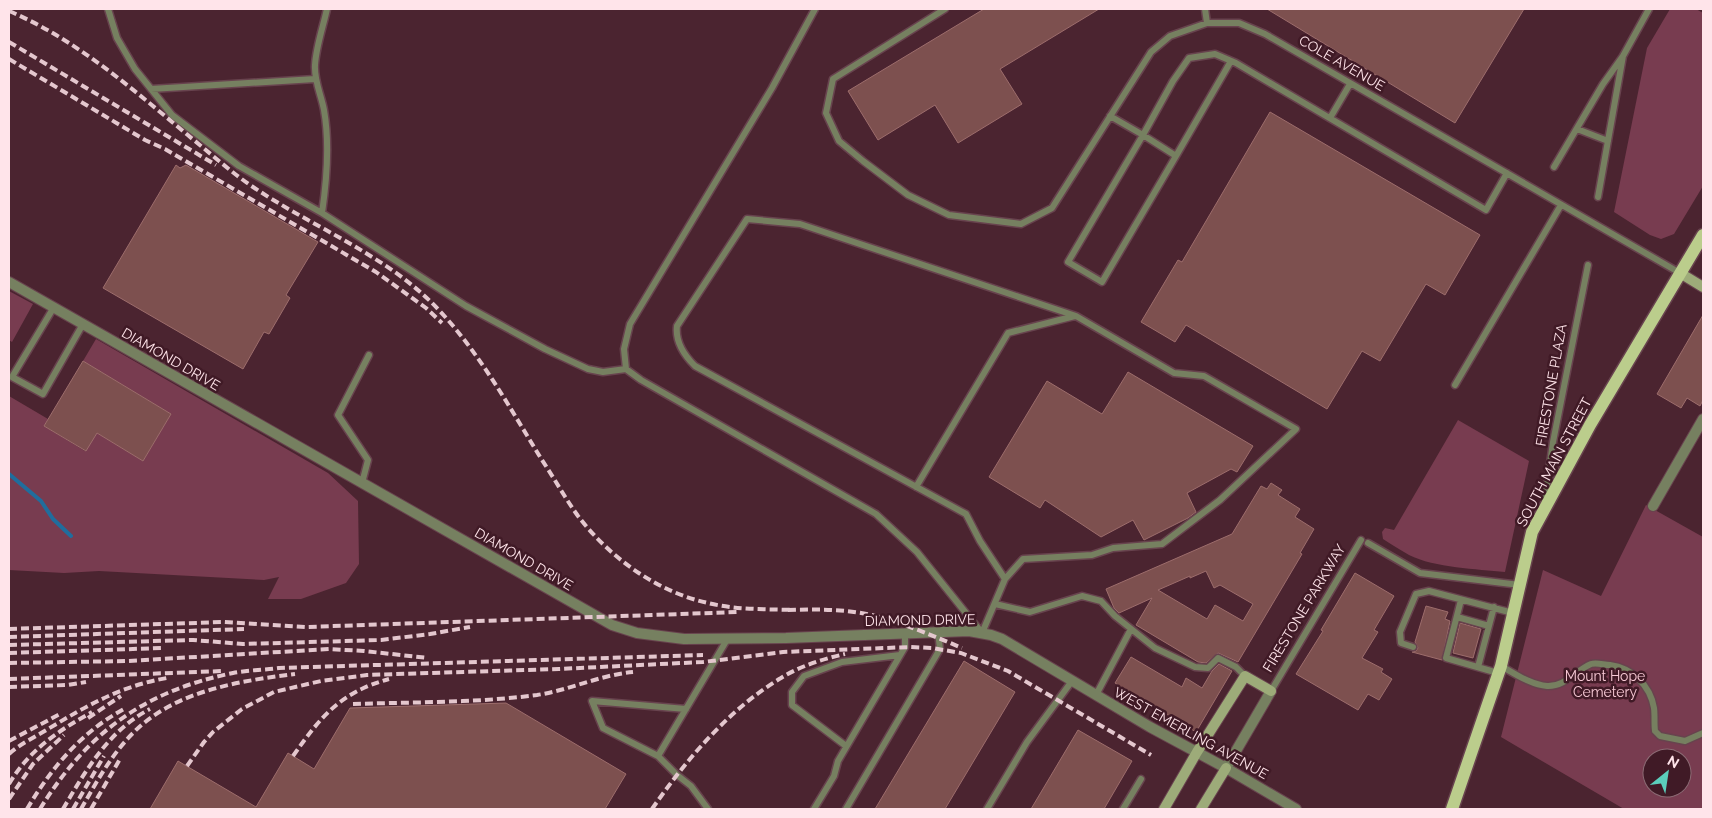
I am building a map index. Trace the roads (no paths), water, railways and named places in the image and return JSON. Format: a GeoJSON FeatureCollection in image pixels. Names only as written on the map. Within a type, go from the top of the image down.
{"type":"FeatureCollection","features":[{"type":"Feature","properties":{"kind":"main road","name":"SOUTH MAIN STREET"},"geometry":{"type":"LineString","coordinates":[[1454,808],[1500,670],[1532,532],[1590,424],[1703,235]]}},
{"type":"Feature","properties":{"kind":"street","name":"COLE AVENUE"},"geometry":{"type":"LineString","coordinates":[[1680,273],[1703,287]]}},
{"type":"Feature","properties":{"kind":"street","name":"DIAMOND DRIVE"},"geometry":{"type":"LineString","coordinates":[[9,282],[612,625],[637,633],[684,639],[969,631],[1002,639],[1072,681]]}},
{"type":"Feature","properties":{"kind":"street"},"geometry":{"type":"LineString","coordinates":[[1653,506],[1703,419]]}},
{"type":"Feature","properties":{"kind":"street","name":"FIRESTONE PARKWAY"},"geometry":{"type":"LineString","coordinates":[[1164,809],[1245,676],[1271,691],[1201,809]]}},
{"type":"Feature","properties":{"kind":"street","name":"WEST EMERLING AVENUE"},"geometry":{"type":"LineString","coordinates":[[1072,681],[1296,809]]}},
{"type":"Feature","properties":{"kind":"lane"},"geometry":{"type":"LineString","coordinates":[[108,9],[117,38],[135,69],[172,115],[239,166],[322,213],[466,306],[545,349],[588,369],[603,372],[626,369],[641,380],[876,514],[917,552],[982,633],[1005,579],[1023,559],[1092,555],[1113,548],[1162,544],[1220,500],[1296,429],[1204,376],[1174,373],[1076,316],[800,224],[748,219],[677,326],[676,336],[685,356],[695,366],[966,514],[980,541],[1005,579]]}},
{"type":"Feature","properties":{"kind":"lane"},"geometry":{"type":"LineString","coordinates":[[322,213],[327,179],[326,134],[324,109],[315,79],[315,63],[327,9]]}},
{"type":"Feature","properties":{"kind":"lane"},"geometry":{"type":"LineString","coordinates":[[626,369],[624,349],[630,324],[772,88],[815,9]]}},
{"type":"Feature","properties":{"kind":"lane","name":"COLE AVENUE"},"geometry":{"type":"LineString","coordinates":[[945,9],[833,79],[826,113],[839,142],[908,194],[949,215],[1021,224],[1052,208],[1152,52],[1170,36],[1207,23],[1239,23],[1265,34],[1680,273]]}},
{"type":"Feature","properties":{"kind":"lane"},"geometry":{"type":"LineString","coordinates":[[1204,9],[1207,23]]}},
{"type":"Feature","properties":{"kind":"lane"},"geometry":{"type":"LineString","coordinates":[[1554,167],[1623,56],[1649,9]]}},
{"type":"Feature","properties":{"kind":"lane"},"geometry":{"type":"LineString","coordinates":[[1232,61],[1102,282],[1068,262],[1173,81],[1189,58],[1215,54],[1232,61],[1486,210],[1507,173]]}},
{"type":"Feature","properties":{"kind":"lane"},"geometry":{"type":"LineString","coordinates":[[1598,196],[1623,56]]}},
{"type":"Feature","properties":{"kind":"lane"},"geometry":{"type":"LineString","coordinates":[[151,89],[315,79]]}},
{"type":"Feature","properties":{"kind":"lane"},"geometry":{"type":"LineString","coordinates":[[1330,118],[1350,84]]}},
{"type":"Feature","properties":{"kind":"lane"},"geometry":{"type":"LineString","coordinates":[[1110,116],[1176,156]]}},
{"type":"Feature","properties":{"kind":"lane"},"geometry":{"type":"LineString","coordinates":[[1577,129],[1608,141]]}},
{"type":"Feature","properties":{"kind":"lane"},"geometry":{"type":"LineString","coordinates":[[1455,385],[1561,204]]}},
{"type":"Feature","properties":{"kind":"lane","name":"FIRESTONE PLAZA"},"geometry":{"type":"LineString","coordinates":[[1544,510],[1553,442],[1588,265]]}},
{"type":"Feature","properties":{"kind":"lane"},"geometry":{"type":"LineString","coordinates":[[54,307],[12,377],[43,394],[83,324]]}},
{"type":"Feature","properties":{"kind":"lane"},"geometry":{"type":"LineString","coordinates":[[916,487],[1008,333],[1076,316]]}},
{"type":"Feature","properties":{"kind":"lane"},"geometry":{"type":"LineString","coordinates":[[362,483],[368,460],[338,415],[369,355]]}},
{"type":"Feature","properties":{"kind":"lane","name":"FIRESTONE PARKWAY"},"geometry":{"type":"LineString","coordinates":[[1271,691],[1361,540]]}},
{"type":"Feature","properties":{"kind":"lane"},"geometry":{"type":"LineString","coordinates":[[1368,543],[1420,573],[1520,585]]}},
{"type":"Feature","properties":{"kind":"lane"},"geometry":{"type":"LineString","coordinates":[[1413,647],[1401,643],[1400,632],[1416,594],[1429,591],[1513,613]]}},
{"type":"Feature","properties":{"kind":"lane"},"geometry":{"type":"LineString","coordinates":[[995,604],[1030,612],[1082,596],[1101,602],[1155,648],[1195,667],[1208,668],[1218,658],[1236,667],[1245,676]]}},
{"type":"Feature","properties":{"kind":"lane"},"geometry":{"type":"LineString","coordinates":[[1461,600],[1454,634],[1445,657],[1478,667],[1500,670],[1547,686],[1566,681],[1579,670],[1593,663],[1614,666],[1629,671],[1643,682],[1654,708],[1654,731],[1660,736],[1685,741],[1703,733]]}},
{"type":"Feature","properties":{"kind":"lane"},"geometry":{"type":"LineString","coordinates":[[1478,667],[1481,642],[1489,626],[1494,607]]}},
{"type":"Feature","properties":{"kind":"lane"},"geometry":{"type":"LineString","coordinates":[[1457,617],[1489,626]]}},
{"type":"Feature","properties":{"kind":"lane"},"geometry":{"type":"LineString","coordinates":[[1096,695],[1131,628]]}},
{"type":"Feature","properties":{"kind":"lane"},"geometry":{"type":"LineString","coordinates":[[846,809],[940,649],[938,632]]}},
{"type":"Feature","properties":{"kind":"lane"},"geometry":{"type":"LineString","coordinates":[[814,809],[834,776],[838,761],[846,746],[905,647],[905,633]]}},
{"type":"Feature","properties":{"kind":"lane"},"geometry":{"type":"LineString","coordinates":[[658,756],[728,638]]}},
{"type":"Feature","properties":{"kind":"lane"},"geometry":{"type":"LineString","coordinates":[[846,746],[792,705],[792,692],[804,676],[842,662],[900,656]]}},
{"type":"Feature","properties":{"kind":"lane"},"geometry":{"type":"LineString","coordinates":[[987,809],[1027,742],[1072,681]]}},
{"type":"Feature","properties":{"kind":"lane"},"geometry":{"type":"LineString","coordinates":[[686,709],[592,701],[603,728],[658,756],[691,786],[708,809]]}},
{"type":"Feature","properties":{"kind":"lane"},"geometry":{"type":"LineString","coordinates":[[1123,809],[1141,779]]}},
{"type":"Feature","properties":{"kind":"waterway"},"geometry":{"type":"LineString","coordinates":[[9,474],[41,501],[53,519],[71,536]]}},
{"type":"Feature","properties":{"kind":"railway"},"geometry":{"type":"LineString","coordinates":[[9,11],[36,24],[86,54],[133,89],[246,182],[389,268],[430,301],[447,318],[477,357],[578,516],[590,531],[619,559],[653,581],[689,598],[729,607],[795,610]]}},
{"type":"Feature","properties":{"kind":"railway"},"geometry":{"type":"LineString","coordinates":[[9,42],[216,165]]}},
{"type":"Feature","properties":{"kind":"railway"},"geometry":{"type":"LineString","coordinates":[[9,59],[145,140],[165,149],[376,272],[426,308],[442,323]]}},
{"type":"Feature","properties":{"kind":"railway"},"geometry":{"type":"LineString","coordinates":[[788,610],[832,610],[876,616],[909,626],[962,648]]}},
{"type":"Feature","properties":{"kind":"railway"},"geometry":{"type":"LineString","coordinates":[[9,629],[224,622],[306,627],[738,612]]}},
{"type":"Feature","properties":{"kind":"railway"},"geometry":{"type":"LineString","coordinates":[[9,645],[193,640],[243,644],[381,640],[470,627]]}},
{"type":"Feature","properties":{"kind":"railway"},"geometry":{"type":"LineString","coordinates":[[9,637],[244,629]]}},
{"type":"Feature","properties":{"kind":"railway"},"geometry":{"type":"LineString","coordinates":[[187,766],[213,732],[242,709],[274,692],[321,681],[367,675],[703,662],[783,652],[911,647],[932,648],[961,653],[1008,671],[1151,755]]}},
{"type":"Feature","properties":{"kind":"railway"},"geometry":{"type":"LineString","coordinates":[[9,653],[164,648]]}},
{"type":"Feature","properties":{"kind":"railway"},"geometry":{"type":"LineString","coordinates":[[9,663],[128,661],[329,649],[428,658]]}},
{"type":"Feature","properties":{"kind":"railway"},"geometry":{"type":"LineString","coordinates":[[652,809],[694,754],[726,720],[744,705],[781,678],[796,670],[845,654]]}},
{"type":"Feature","properties":{"kind":"railway"},"geometry":{"type":"LineString","coordinates":[[40,809],[77,758],[98,737],[121,719],[145,704],[172,691],[233,673],[279,668],[703,655]]}},
{"type":"Feature","properties":{"kind":"railway"},"geometry":{"type":"LineString","coordinates":[[9,679],[224,671]]}},
{"type":"Feature","properties":{"kind":"railway"},"geometry":{"type":"LineString","coordinates":[[353,704],[514,698],[561,690],[609,676],[633,672]]}},
{"type":"Feature","properties":{"kind":"railway"},"geometry":{"type":"LineString","coordinates":[[81,809],[104,769],[118,750],[149,719],[168,707],[208,690],[252,680],[295,674]]}},
{"type":"Feature","properties":{"kind":"railway"},"geometry":{"type":"LineString","coordinates":[[9,754],[105,697],[135,686],[167,678]]}},
{"type":"Feature","properties":{"kind":"railway"},"geometry":{"type":"LineString","coordinates":[[293,756],[323,717],[334,707],[358,691],[389,679]]}},
{"type":"Feature","properties":{"kind":"railway"},"geometry":{"type":"LineString","coordinates":[[9,687],[68,685],[86,682]]}},
{"type":"Feature","properties":{"kind":"railway"},"geometry":{"type":"LineString","coordinates":[[88,718],[121,696]]}},
{"type":"Feature","properties":{"kind":"railway"},"geometry":{"type":"LineString","coordinates":[[27,809],[69,751],[95,728],[126,708]]}},
{"type":"Feature","properties":{"kind":"railway"},"geometry":{"type":"LineString","coordinates":[[63,809],[100,752],[122,728],[150,709]]}},
{"type":"Feature","properties":{"kind":"railway"},"geometry":{"type":"LineString","coordinates":[[9,784],[26,761],[45,742],[92,712]]}},
{"type":"Feature","properties":{"kind":"railway"},"geometry":{"type":"LineString","coordinates":[[9,741],[60,714]]}},
{"type":"Feature","properties":{"kind":"railway"},"geometry":{"type":"LineString","coordinates":[[9,799],[33,764],[64,735]]}},
{"type":"Feature","properties":{"kind":"railway"},"geometry":{"type":"LineString","coordinates":[[73,809],[104,756]]}},
{"type":"Feature","properties":{"kind":"railway"},"geometry":{"type":"LineString","coordinates":[[91,809],[120,759]]}},
{"type":"Feature","properties":{"kind":"park label","name":"Mount Hope Cemetery"},"geometry":{"type":"Point","coordinates":[1605,684]}}]}
